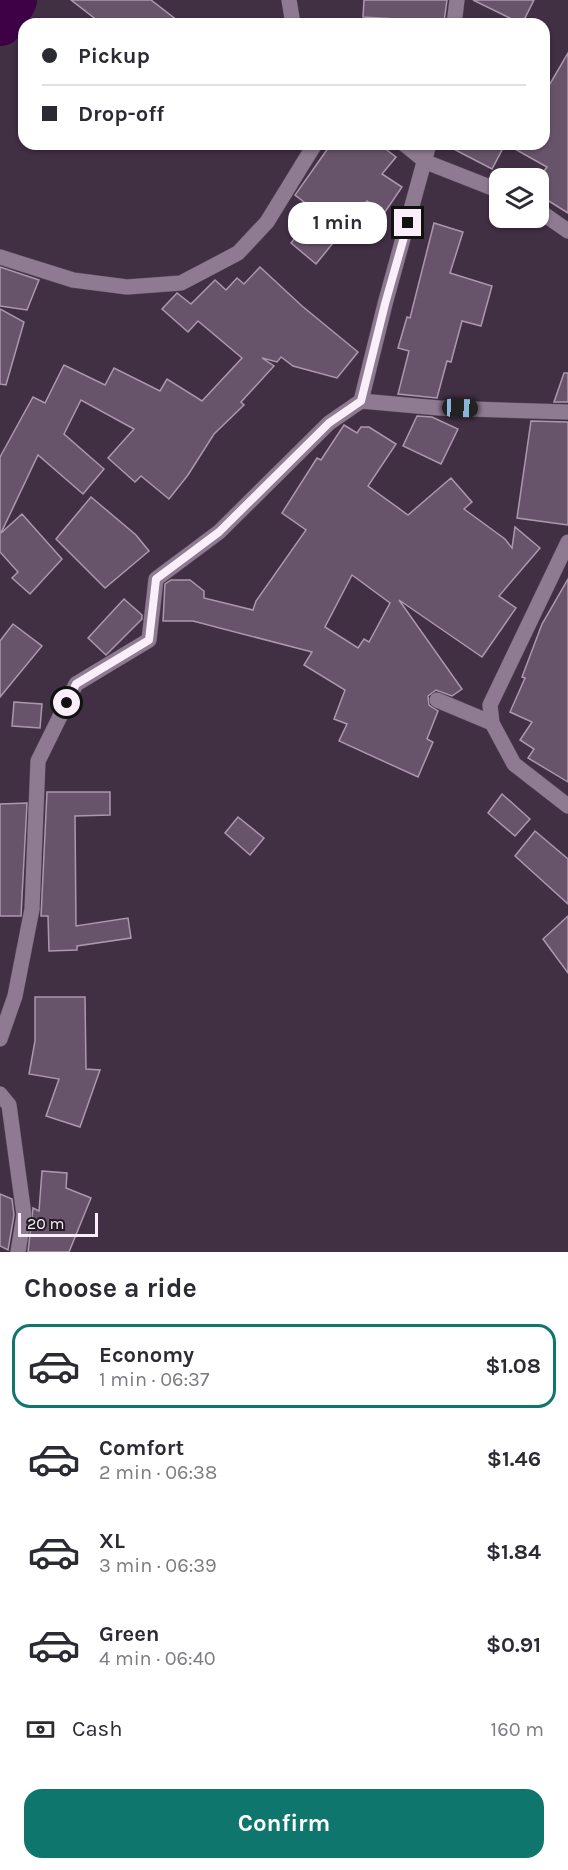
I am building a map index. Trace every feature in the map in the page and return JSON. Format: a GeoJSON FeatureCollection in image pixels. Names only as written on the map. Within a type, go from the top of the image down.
{"type":"FeatureCollection","features":[{"type":"Feature","properties":{"kind":"street"},"geometry":{"type":"LineString","coordinates":[[289,0],[292,18]]}},
{"type":"Feature","properties":{"kind":"street"},"geometry":{"type":"LineString","coordinates":[[455,18],[457,0]]}},
{"type":"Feature","properties":{"kind":"street"},"geometry":{"type":"LineString","coordinates":[[0,257],[73,279],[105,284],[127,287],[181,283],[238,253],[267,222],[311,150]]}},
{"type":"Feature","properties":{"kind":"street"},"geometry":{"type":"LineString","coordinates":[[411,150],[426,162],[489,187]]}},
{"type":"Feature","properties":{"kind":"street"},"geometry":{"type":"LineString","coordinates":[[361,401],[385,304],[428,150]]}},
{"type":"Feature","properties":{"kind":"street"},"geometry":{"type":"LineString","coordinates":[[549,218],[568,231]]}},
{"type":"Feature","properties":{"kind":"street"},"geometry":{"type":"LineString","coordinates":[[0,1039],[15,996],[32,909],[38,761],[76,684],[149,640],[156,579],[219,532],[329,423],[361,401],[439,408],[568,412]]}},
{"type":"Feature","properties":{"kind":"street"},"geometry":{"type":"LineString","coordinates":[[568,542],[490,705],[492,723],[514,764],[568,806]]}},
{"type":"Feature","properties":{"kind":"street"},"geometry":{"type":"LineString","coordinates":[[437,700],[492,723]]}},
{"type":"Feature","properties":{"kind":"street"},"geometry":{"type":"LineString","coordinates":[[0,1094],[9,1105],[24,1215],[18,1252]]}},
{"type":"Feature","properties":{"kind":"building"},"geometry":{"type":"Polygon","coordinates":[[[71,0],[151,0],[174,18],[94,18],[71,0]]]}},
{"type":"Feature","properties":{"kind":"building"},"geometry":{"type":"Polygon","coordinates":[[[364,0],[447,0],[445,18],[363,17],[364,0]]]}},
{"type":"Feature","properties":{"kind":"building"},"geometry":{"type":"Polygon","coordinates":[[[473,0],[534,0],[525,18],[510,18],[473,0]]]}},
{"type":"Feature","properties":{"kind":"building"},"geometry":{"type":"Polygon","coordinates":[[[568,53],[568,213],[549,201],[549,168],[517,150],[550,150],[550,84],[568,53]]]}},
{"type":"Feature","properties":{"kind":"building"},"geometry":{"type":"Polygon","coordinates":[[[327,150],[387,150],[396,157],[382,174],[402,187],[385,212],[367,201],[316,264],[291,243],[317,212],[295,195],[327,150]]]}},
{"type":"Feature","properties":{"kind":"building"},"geometry":{"type":"Polygon","coordinates":[[[456,150],[502,150],[493,168],[490,168],[456,150]]]}},
{"type":"Feature","properties":{"kind":"building"},"geometry":{"type":"Polygon","coordinates":[[[434,223],[463,232],[450,273],[492,286],[481,326],[462,321],[451,362],[447,361],[437,398],[398,394],[409,351],[398,348],[407,317],[410,318],[434,223]]]}},
{"type":"Feature","properties":{"kind":"building"},"geometry":{"type":"Polygon","coordinates":[[[0,267],[39,280],[27,310],[0,306],[0,267]]]}},
{"type":"Feature","properties":{"kind":"building"},"geometry":{"type":"Polygon","coordinates":[[[260,267],[302,306],[358,352],[337,378],[293,366],[281,357],[277,362],[262,358],[274,366],[241,402],[244,405],[214,434],[188,475],[169,499],[141,476],[135,482],[108,458],[134,429],[81,400],[64,434],[104,469],[83,494],[38,455],[1,533],[22,514],[62,559],[30,594],[12,578],[18,572],[0,552],[0,457],[33,397],[45,403],[64,365],[105,385],[114,368],[160,391],[167,379],[202,401],[242,358],[198,321],[188,332],[162,309],[177,293],[191,304],[215,280],[226,290],[237,278],[244,284],[260,267]]]}},
{"type":"Feature","properties":{"kind":"building"},"geometry":{"type":"Polygon","coordinates":[[[0,309],[24,322],[6,385],[0,384],[0,309]]]}},
{"type":"Feature","properties":{"kind":"building"},"geometry":{"type":"Polygon","coordinates":[[[564,373],[568,373],[568,402],[554,402],[564,373]]]}},
{"type":"Feature","properties":{"kind":"building"},"geometry":{"type":"Polygon","coordinates":[[[417,416],[432,417],[458,429],[441,464],[403,446],[417,416]]]}},
{"type":"Feature","properties":{"kind":"building"},"geometry":{"type":"Polygon","coordinates":[[[531,421],[568,422],[568,525],[517,518],[531,421]]]}},
{"type":"Feature","properties":{"kind":"building"},"geometry":{"type":"Polygon","coordinates":[[[344,425],[357,433],[361,427],[369,427],[396,444],[368,486],[408,515],[451,478],[472,502],[464,509],[505,539],[512,548],[515,527],[540,548],[499,596],[516,608],[482,657],[399,600],[462,689],[452,696],[436,690],[428,696],[429,705],[438,711],[427,739],[433,742],[418,777],[339,741],[347,724],[334,719],[345,690],[304,665],[312,652],[193,621],[163,621],[165,584],[171,580],[190,580],[204,591],[204,598],[253,610],[256,601],[306,530],[282,513],[317,458],[321,460],[344,425]],[[352,575],[325,627],[358,648],[364,639],[369,642],[390,603],[352,575]]]}},
{"type":"Feature","properties":{"kind":"building"},"geometry":{"type":"Polygon","coordinates":[[[91,497],[136,535],[149,551],[105,588],[56,539],[91,497]]]}},
{"type":"Feature","properties":{"kind":"building"},"geometry":{"type":"Polygon","coordinates":[[[568,579],[568,782],[528,758],[534,749],[520,740],[532,722],[510,712],[525,678],[522,677],[542,624],[568,579]]]}},
{"type":"Feature","properties":{"kind":"building"},"geometry":{"type":"Polygon","coordinates":[[[124,599],[142,615],[142,619],[106,655],[88,638],[124,599]]]}},
{"type":"Feature","properties":{"kind":"building"},"geometry":{"type":"Polygon","coordinates":[[[13,624],[42,646],[0,697],[0,641],[13,624]]]}},
{"type":"Feature","properties":{"kind":"building"},"geometry":{"type":"Polygon","coordinates":[[[14,702],[42,704],[40,728],[12,726],[14,702]]]}},
{"type":"Feature","properties":{"kind":"building"},"geometry":{"type":"Polygon","coordinates":[[[47,792],[110,792],[110,815],[75,816],[76,926],[128,918],[131,938],[77,946],[77,950],[49,951],[48,916],[41,916],[47,792]]]}},
{"type":"Feature","properties":{"kind":"building"},"geometry":{"type":"Polygon","coordinates":[[[502,794],[530,819],[515,836],[488,813],[502,794]]]}},
{"type":"Feature","properties":{"kind":"building"},"geometry":{"type":"Polygon","coordinates":[[[27,803],[21,916],[0,916],[0,804],[27,803]]]}},
{"type":"Feature","properties":{"kind":"building"},"geometry":{"type":"Polygon","coordinates":[[[238,817],[264,838],[250,855],[225,833],[238,817]]]}},
{"type":"Feature","properties":{"kind":"building"},"geometry":{"type":"Polygon","coordinates":[[[535,831],[568,859],[568,904],[515,856],[535,831]]]}},
{"type":"Feature","properties":{"kind":"building"},"geometry":{"type":"Polygon","coordinates":[[[568,916],[568,973],[543,939],[568,916]]]}},
{"type":"Feature","properties":{"kind":"building"},"geometry":{"type":"Polygon","coordinates":[[[35,997],[85,997],[86,1069],[100,1070],[80,1127],[46,1116],[59,1079],[29,1074],[35,1041],[35,997]]]}},
{"type":"Feature","properties":{"kind":"building"},"geometry":{"type":"Polygon","coordinates":[[[42,1171],[67,1173],[66,1188],[91,1198],[69,1252],[28,1252],[33,1208],[39,1211],[42,1171]]]}},
{"type":"Feature","properties":{"kind":"building"},"geometry":{"type":"Polygon","coordinates":[[[0,1194],[12,1199],[14,1215],[8,1250],[0,1246],[0,1194]]]}},
{"type":"Feature","properties":{"kind":"waterway"},"geometry":{"type":"LineString","coordinates":[[0,22],[13,0]]}},
{"type":"Feature","properties":{"kind":"route"},"geometry":{"type":"LineString","coordinates":[[67,703],[76,684],[149,640],[156,579],[219,532],[329,423],[361,401],[408,223]]}}]}
